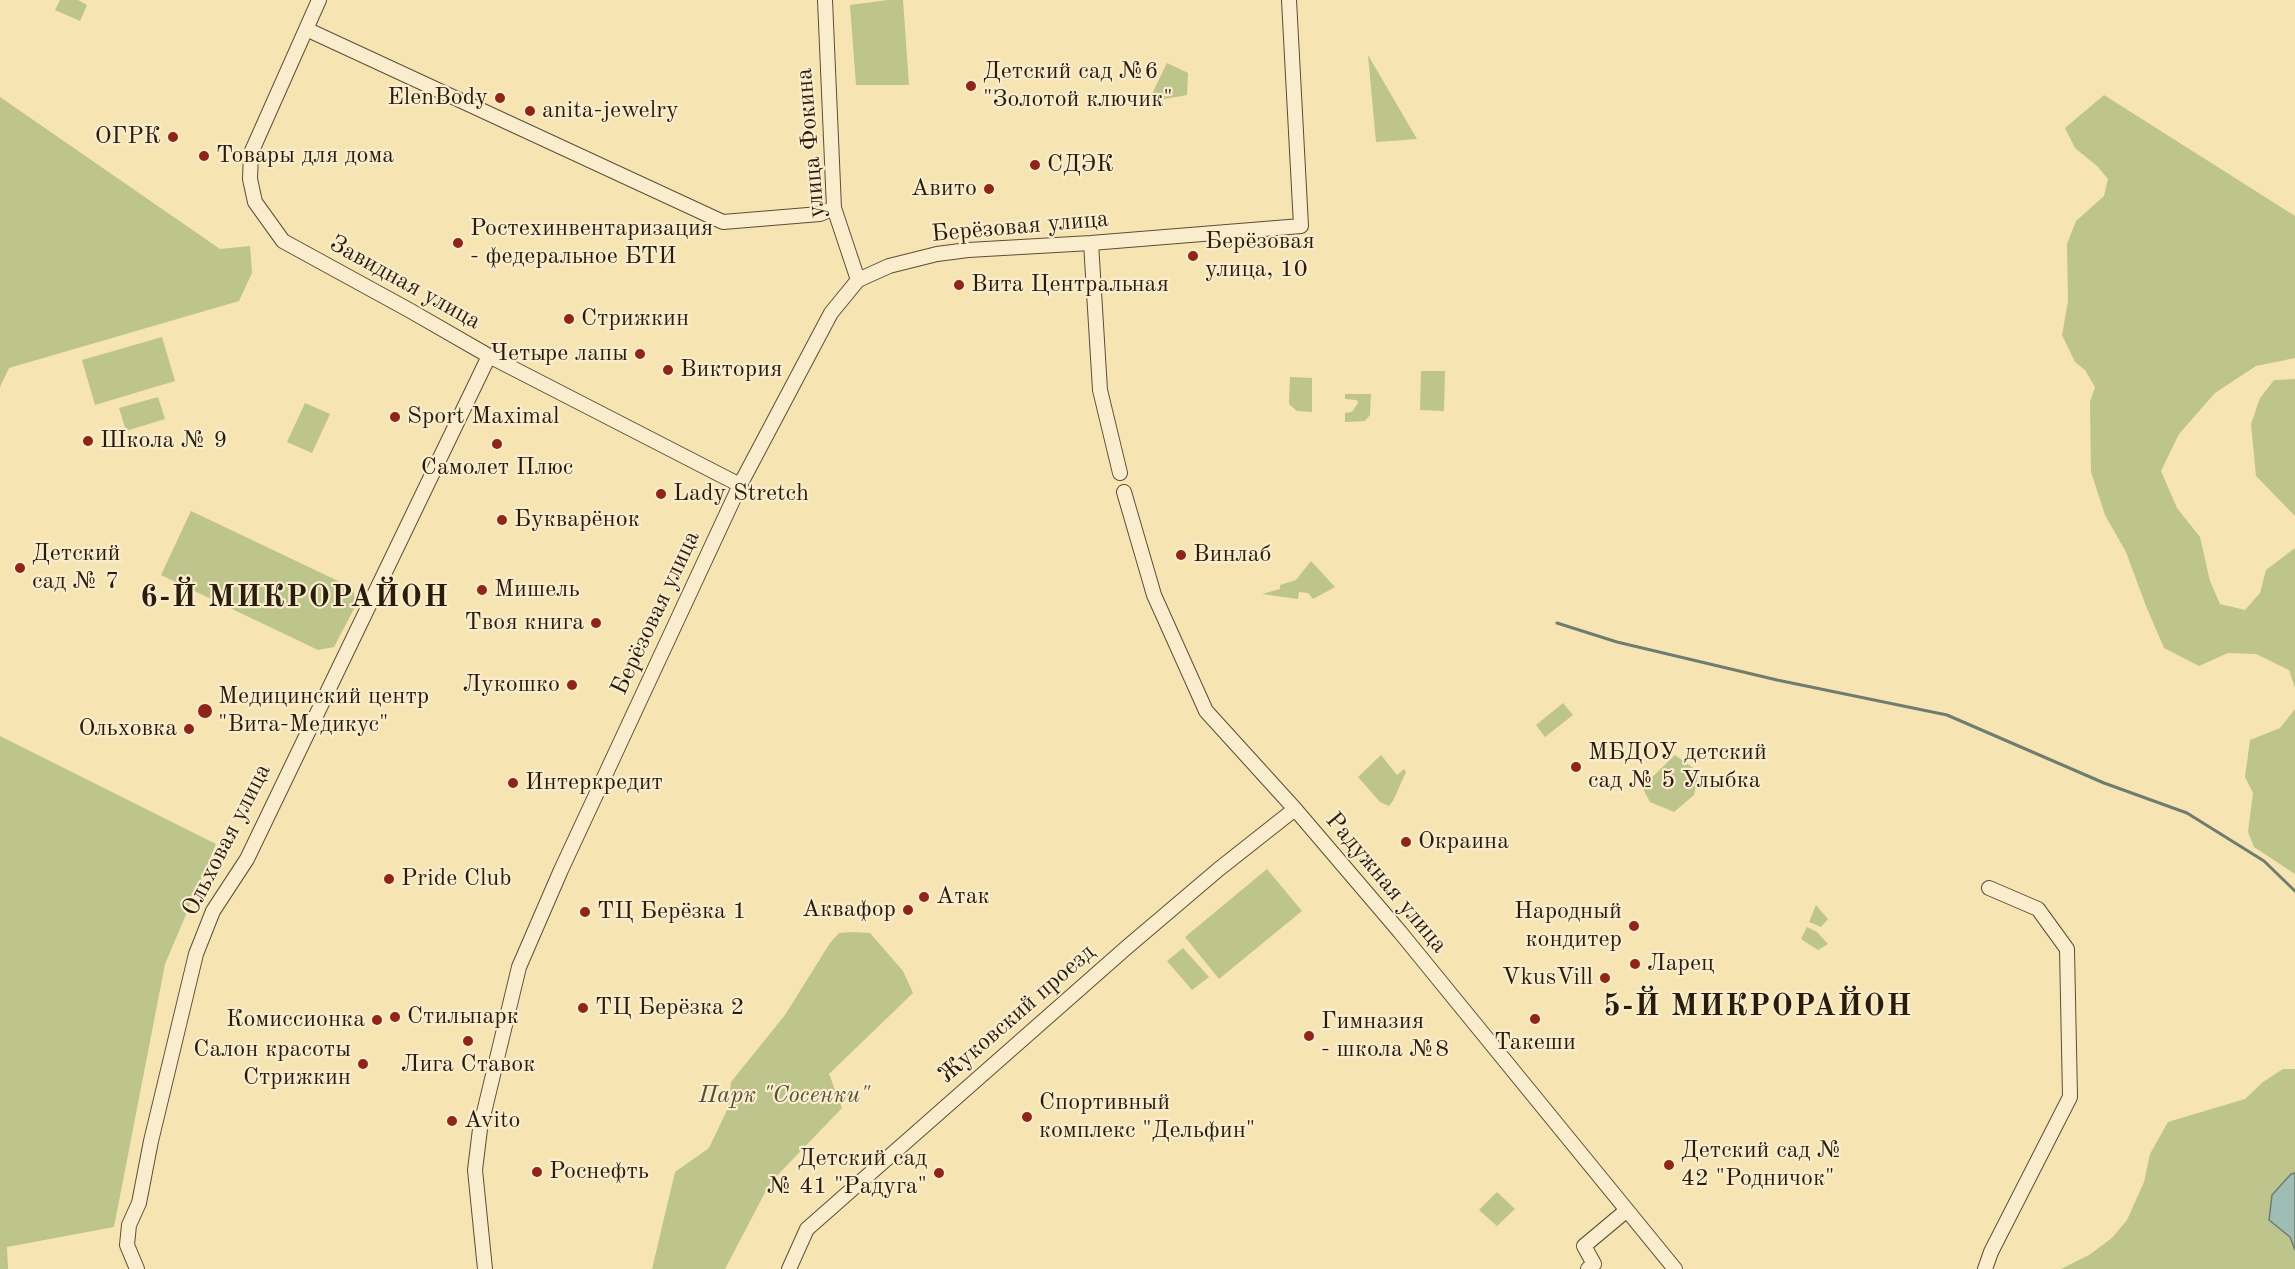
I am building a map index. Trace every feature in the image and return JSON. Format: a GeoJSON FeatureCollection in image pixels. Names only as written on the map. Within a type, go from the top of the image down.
{"type":"FeatureCollection","features":[{"type":"Feature","properties":{"kind":"street","name":"Завидная улица"},"geometry":{"type":"LineString","coordinates":[[319,0],[251,153],[250,179],[255,202],[283,241],[489,356],[740,485]]}},
{"type":"Feature","properties":{"kind":"street","name":"улица Фокина"},"geometry":{"type":"LineString","coordinates":[[825,0],[834,208],[858,280]]}},
{"type":"Feature","properties":{"kind":"street","name":"Берёзовая улица"},"geometry":{"type":"LineString","coordinates":[[485,1269],[475,1170],[480,1129],[519,967],[561,870],[740,485],[831,313],[858,280],[889,266],[938,254],[1301,226],[1289,0]]}},
{"type":"Feature","properties":{"kind":"street"},"geometry":{"type":"LineString","coordinates":[[306,29],[723,222],[820,214],[834,208]]}},
{"type":"Feature","properties":{"kind":"street"},"geometry":{"type":"LineString","coordinates":[[1091,243],[1100,390],[1120,473]]}},
{"type":"Feature","properties":{"kind":"street","name":"Ольховая улица"},"geometry":{"type":"LineString","coordinates":[[137,1269],[127,1245],[129,1225],[139,1203],[151,1141],[196,954],[213,911],[247,859],[489,356]]}},
{"type":"Feature","properties":{"kind":"street","name":"Радужная улица"},"geometry":{"type":"LineString","coordinates":[[1124,492],[1154,595],[1206,711],[1295,809],[1407,942],[1675,1269]]}},
{"type":"Feature","properties":{"kind":"street","name":"Жуковский проезд"},"geometry":{"type":"LineString","coordinates":[[789,1269],[807,1229],[1121,953],[1219,869],[1295,809]]}},
{"type":"Feature","properties":{"kind":"street"},"geometry":{"type":"LineString","coordinates":[[1985,1269],[1990,1252],[2070,1097],[2067,949],[2038,909],[1989,888]]}},
{"type":"Feature","properties":{"kind":"street"},"geometry":{"type":"LineString","coordinates":[[1588,1269],[1594,1264],[1584,1246],[1627,1210]]}},
{"type":"Feature","properties":{"kind":"green space"},"geometry":{"type":"Polygon","coordinates":[[[60,0],[78,0],[87,5],[80,21],[55,10],[60,0]]]}},
{"type":"Feature","properties":{"kind":"green space"},"geometry":{"type":"Polygon","coordinates":[[[903,0],[909,85],[856,85],[850,5],[903,0]]]}},
{"type":"Feature","properties":{"kind":"green space"},"geometry":{"type":"Polygon","coordinates":[[[1368,55],[1417,139],[1376,142],[1368,55]]]}},
{"type":"Feature","properties":{"kind":"green space"},"geometry":{"type":"Polygon","coordinates":[[[1167,63],[1188,73],[1187,95],[1148,102],[1167,63]]]}},
{"type":"Feature","properties":{"kind":"green space"},"geometry":{"type":"Polygon","coordinates":[[[2104,95],[2295,216],[2295,358],[2256,366],[2215,393],[2179,434],[2161,471],[2177,508],[2200,537],[2210,581],[2220,604],[2245,610],[2260,593],[2266,570],[2295,548],[2295,688],[2289,670],[2256,654],[2228,653],[2199,666],[2164,648],[2126,552],[2105,515],[2091,472],[2090,402],[2095,387],[2085,370],[2075,362],[2062,335],[2068,301],[2067,244],[2076,221],[2104,196],[2108,179],[2097,166],[2075,148],[2065,128],[2104,95]]]}},
{"type":"Feature","properties":{"kind":"green space"},"geometry":{"type":"Polygon","coordinates":[[[0,97],[220,249],[250,246],[252,273],[239,301],[9,368],[0,387],[0,97]]]}},
{"type":"Feature","properties":{"kind":"green space"},"geometry":{"type":"Polygon","coordinates":[[[162,337],[175,381],[95,405],[82,360],[162,337]]]}},
{"type":"Feature","properties":{"kind":"green space"},"geometry":{"type":"Polygon","coordinates":[[[1421,371],[1445,371],[1444,411],[1420,410],[1421,371]]]}},
{"type":"Feature","properties":{"kind":"green space"},"geometry":{"type":"Polygon","coordinates":[[[1290,377],[1312,378],[1312,412],[1297,411],[1289,404],[1290,377]]]}},
{"type":"Feature","properties":{"kind":"green space"},"geometry":{"type":"Polygon","coordinates":[[[2295,379],[2295,516],[2256,476],[2251,424],[2260,398],[2274,380],[2295,379]]]}},
{"type":"Feature","properties":{"kind":"green space"},"geometry":{"type":"Polygon","coordinates":[[[1345,394],[1371,394],[1370,415],[1365,421],[1345,422],[1345,413],[1352,412],[1358,403],[1357,400],[1345,399],[1345,394]]]}},
{"type":"Feature","properties":{"kind":"green space"},"geometry":{"type":"Polygon","coordinates":[[[158,397],[165,419],[126,431],[119,408],[158,397]]]}},
{"type":"Feature","properties":{"kind":"green space"},"geometry":{"type":"Polygon","coordinates":[[[305,403],[330,414],[312,453],[287,442],[305,403]]]}},
{"type":"Feature","properties":{"kind":"green space"},"geometry":{"type":"Polygon","coordinates":[[[191,511],[353,588],[356,605],[334,647],[318,650],[161,575],[191,511]]]}},
{"type":"Feature","properties":{"kind":"green space"},"geometry":{"type":"Polygon","coordinates":[[[1311,561],[1335,587],[1313,599],[1308,593],[1299,592],[1298,599],[1262,594],[1280,589],[1280,585],[1296,580],[1311,561]]]}},
{"type":"Feature","properties":{"kind":"green space"},"geometry":{"type":"Polygon","coordinates":[[[1563,703],[1573,715],[1545,737],[1536,725],[1563,703]]]}},
{"type":"Feature","properties":{"kind":"green space"},"geometry":{"type":"Polygon","coordinates":[[[2295,709],[2295,874],[2254,847],[2248,832],[2253,793],[2245,777],[2250,740],[2280,728],[2295,709]]]}},
{"type":"Feature","properties":{"kind":"green space"},"geometry":{"type":"Polygon","coordinates":[[[0,736],[216,844],[165,964],[114,1227],[7,1247],[8,1269],[0,1269],[0,736]]]}},
{"type":"Feature","properties":{"kind":"green space"},"geometry":{"type":"Polygon","coordinates":[[[1381,755],[1397,775],[1404,769],[1406,772],[1389,806],[1380,802],[1358,777],[1381,755]]]}},
{"type":"Feature","properties":{"kind":"green space"},"geometry":{"type":"Polygon","coordinates":[[[1675,755],[1699,772],[1694,795],[1674,812],[1650,802],[1642,787],[1675,755]]]}},
{"type":"Feature","properties":{"kind":"green space"},"geometry":{"type":"Polygon","coordinates":[[[1267,869],[1302,911],[1219,979],[1185,937],[1267,869]]]}},
{"type":"Feature","properties":{"kind":"green space"},"geometry":{"type":"Polygon","coordinates":[[[1816,905],[1828,919],[1821,927],[1809,922],[1816,905]]]}},
{"type":"Feature","properties":{"kind":"green space"},"geometry":{"type":"Polygon","coordinates":[[[1807,927],[1817,932],[1828,944],[1818,950],[1801,939],[1807,927]]]}},
{"type":"Feature","properties":{"kind":"green space","name":"Парк \"Сосенки\""},"geometry":{"type":"Polygon","coordinates":[[[839,933],[870,933],[903,971],[913,993],[829,1074],[842,1108],[770,1183],[725,1269],[652,1269],[675,1172],[709,1148],[728,1108],[731,1082],[785,1015],[830,943],[839,933]]]}},
{"type":"Feature","properties":{"kind":"green space"},"geometry":{"type":"Polygon","coordinates":[[[1183,948],[1209,977],[1192,990],[1167,961],[1183,948]]]}},
{"type":"Feature","properties":{"kind":"green space"},"geometry":{"type":"Polygon","coordinates":[[[2283,1069],[2295,1069],[2295,1269],[2061,1269],[2089,1255],[2112,1238],[2127,1220],[2144,1182],[2150,1154],[2168,1122],[2245,1099],[2263,1082],[2283,1069]]]}},
{"type":"Feature","properties":{"kind":"green space"},"geometry":{"type":"Polygon","coordinates":[[[1497,1192],[1515,1209],[1497,1226],[1479,1210],[1497,1192]]]}},
{"type":"Feature","properties":{"kind":"water"},"geometry":{"type":"Polygon","coordinates":[[[2295,1173],[2295,1250],[2290,1237],[2269,1220],[2272,1195],[2291,1174],[2295,1173]]]}},
{"type":"Feature","properties":{"kind":"waterway"},"geometry":{"type":"LineString","coordinates":[[1557,623],[1617,642],[1777,680],[1947,715],[2104,783],[2187,813],[2264,861],[2295,891]]}},
{"type":"Feature","properties":{"kind":"place","name":"Детский сад №6 \"Золотой ключик\""},"geometry":{"type":"Point","coordinates":[971,86]}},
{"type":"Feature","properties":{"kind":"place","name":"ElenBody"},"geometry":{"type":"Point","coordinates":[500,98]}},
{"type":"Feature","properties":{"kind":"place","name":"anita-jewelry"},"geometry":{"type":"Point","coordinates":[530,111]}},
{"type":"Feature","properties":{"kind":"place","name":"ОГРК"},"geometry":{"type":"Point","coordinates":[173,137]}},
{"type":"Feature","properties":{"kind":"place","name":"Товары для дома"},"geometry":{"type":"Point","coordinates":[204,156]}},
{"type":"Feature","properties":{"kind":"place","name":"СДЭК"},"geometry":{"type":"Point","coordinates":[1035,165]}},
{"type":"Feature","properties":{"kind":"place","name":"Авито"},"geometry":{"type":"Point","coordinates":[989,189]}},
{"type":"Feature","properties":{"kind":"place","name":"Ростехинвентаризация - федеральное БТИ"},"geometry":{"type":"Point","coordinates":[458,243]}},
{"type":"Feature","properties":{"kind":"place","name":"Берёзовая улица, 10"},"geometry":{"type":"Point","coordinates":[1193,256]}},
{"type":"Feature","properties":{"kind":"place","name":"Вита Центральная"},"geometry":{"type":"Point","coordinates":[959,285]}},
{"type":"Feature","properties":{"kind":"place","name":"Стрижкин"},"geometry":{"type":"Point","coordinates":[569,319]}},
{"type":"Feature","properties":{"kind":"place","name":"Четыре лапы"},"geometry":{"type":"Point","coordinates":[640,354]}},
{"type":"Feature","properties":{"kind":"place","name":"Виктория"},"geometry":{"type":"Point","coordinates":[668,370]}},
{"type":"Feature","properties":{"kind":"place","name":"Sport Maximal"},"geometry":{"type":"Point","coordinates":[395,417]}},
{"type":"Feature","properties":{"kind":"place","name":"Школа № 9"},"geometry":{"type":"Point","coordinates":[88,441]}},
{"type":"Feature","properties":{"kind":"place","name":"Самолет Плюс"},"geometry":{"type":"Point","coordinates":[497,444]}},
{"type":"Feature","properties":{"kind":"place","name":"Lady Stretch"},"geometry":{"type":"Point","coordinates":[661,494]}},
{"type":"Feature","properties":{"kind":"place","name":"Букварёнок"},"geometry":{"type":"Point","coordinates":[502,520]}},
{"type":"Feature","properties":{"kind":"place","name":"Винлаб"},"geometry":{"type":"Point","coordinates":[1181,555]}},
{"type":"Feature","properties":{"kind":"place","name":"Детский сад № 7"},"geometry":{"type":"Point","coordinates":[20,568]}},
{"type":"Feature","properties":{"kind":"place","name":"Мишель"},"geometry":{"type":"Point","coordinates":[482,590]}},
{"type":"Feature","properties":{"kind":"place","name":"Твоя книга"},"geometry":{"type":"Point","coordinates":[596,623]}},
{"type":"Feature","properties":{"kind":"place","name":"Лукошко"},"geometry":{"type":"Point","coordinates":[572,685]}},
{"type":"Feature","properties":{"kind":"place","name":"Медицинский центр \"Вита-Медикус\""},"geometry":{"type":"Point","coordinates":[205,711]}},
{"type":"Feature","properties":{"kind":"place","name":"Ольховка"},"geometry":{"type":"Point","coordinates":[189,729]}},
{"type":"Feature","properties":{"kind":"place","name":"МБДОУ детский сад № 5 Улыбка"},"geometry":{"type":"Point","coordinates":[1576,767]}},
{"type":"Feature","properties":{"kind":"place","name":"Интеркредит"},"geometry":{"type":"Point","coordinates":[513,783]}},
{"type":"Feature","properties":{"kind":"place","name":"Окраина"},"geometry":{"type":"Point","coordinates":[1406,842]}},
{"type":"Feature","properties":{"kind":"place","name":"Pride Club"},"geometry":{"type":"Point","coordinates":[389,879]}},
{"type":"Feature","properties":{"kind":"place","name":"Атак"},"geometry":{"type":"Point","coordinates":[924,897]}},
{"type":"Feature","properties":{"kind":"place","name":"Аквафор"},"geometry":{"type":"Point","coordinates":[908,910]}},
{"type":"Feature","properties":{"kind":"place","name":"ТЦ Берёзка 1"},"geometry":{"type":"Point","coordinates":[585,912]}},
{"type":"Feature","properties":{"kind":"place","name":"Народный кондитер"},"geometry":{"type":"Point","coordinates":[1634,926]}},
{"type":"Feature","properties":{"kind":"place","name":"Ларец"},"geometry":{"type":"Point","coordinates":[1635,964]}},
{"type":"Feature","properties":{"kind":"place","name":"VkusVill"},"geometry":{"type":"Point","coordinates":[1605,978]}},
{"type":"Feature","properties":{"kind":"place","name":"ТЦ Берёзка 2"},"geometry":{"type":"Point","coordinates":[583,1008]}},
{"type":"Feature","properties":{"kind":"place","name":"Стильпарк"},"geometry":{"type":"Point","coordinates":[395,1017]}},
{"type":"Feature","properties":{"kind":"place","name":"Такеши"},"geometry":{"type":"Point","coordinates":[1535,1019]}},
{"type":"Feature","properties":{"kind":"place","name":"Комиссионка"},"geometry":{"type":"Point","coordinates":[377,1020]}},
{"type":"Feature","properties":{"kind":"place","name":"Гимназия - школа №8"},"geometry":{"type":"Point","coordinates":[1309,1036]}},
{"type":"Feature","properties":{"kind":"place","name":"Лига Ставок"},"geometry":{"type":"Point","coordinates":[468,1041]}},
{"type":"Feature","properties":{"kind":"place","name":"Салон красоты Стрижкин"},"geometry":{"type":"Point","coordinates":[363,1064]}},
{"type":"Feature","properties":{"kind":"place","name":"Спортивный комплекс \"Дельфин\""},"geometry":{"type":"Point","coordinates":[1027,1117]}},
{"type":"Feature","properties":{"kind":"place","name":"Avito"},"geometry":{"type":"Point","coordinates":[452,1121]}},
{"type":"Feature","properties":{"kind":"place","name":"Детский сад № 42 \"Родничок\""},"geometry":{"type":"Point","coordinates":[1669,1165]}},
{"type":"Feature","properties":{"kind":"place","name":"Роснефть"},"geometry":{"type":"Point","coordinates":[537,1172]}},
{"type":"Feature","properties":{"kind":"place","name":"Детский сад № 41 \"Радуга\""},"geometry":{"type":"Point","coordinates":[939,1173]}},
{"type":"Feature","properties":{"kind":"district","name":"6-Й МИКРОРАЙОН"},"geometry":{"type":"Point","coordinates":[295,598]}},
{"type":"Feature","properties":{"kind":"district","name":"5-Й МИКРОРАЙОН"},"geometry":{"type":"Point","coordinates":[1758,1007]}}]}
